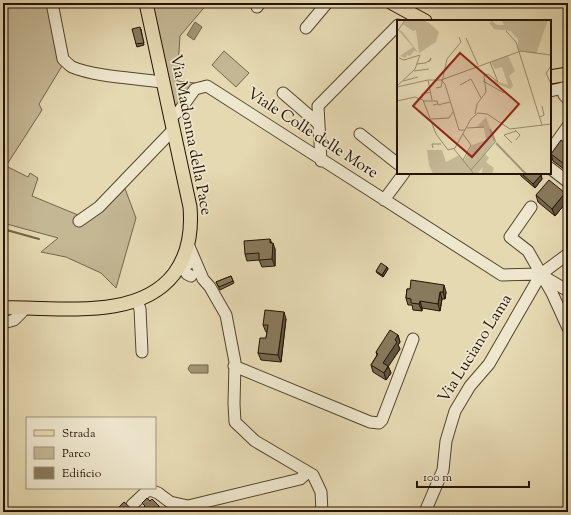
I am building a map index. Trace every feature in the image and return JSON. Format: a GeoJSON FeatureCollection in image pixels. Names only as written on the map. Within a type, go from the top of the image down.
{"type":"FeatureCollection","features":[{"type":"Feature","properties":{"kind":"main road","name":"Via Madonna della Pace"},"geometry":{"type":"LineString","coordinates":[[137,301],[159,288],[171,278],[181,264],[188,244],[191,225],[190,207],[146,3]]}},
{"type":"Feature","properties":{"kind":"main road"},"geometry":{"type":"LineString","coordinates":[[392,3],[406,17],[421,20]]}},
{"type":"Feature","properties":{"kind":"main road"},"geometry":{"type":"LineString","coordinates":[[551,77],[568,74]]}},
{"type":"Feature","properties":{"kind":"main road"},"geometry":{"type":"LineString","coordinates":[[3,308],[97,308],[137,301]]}},
{"type":"Feature","properties":{"kind":"street"},"geometry":{"type":"LineString","coordinates":[[52,3],[63,59],[66,63],[72,67],[95,72],[162,82]]}},
{"type":"Feature","properties":{"kind":"street"},"geometry":{"type":"LineString","coordinates":[[306,28],[327,3]]}},
{"type":"Feature","properties":{"kind":"street"},"geometry":{"type":"LineString","coordinates":[[321,161],[318,106],[397,26]]}},
{"type":"Feature","properties":{"kind":"street","name":"Viale Colle delle More"},"geometry":{"type":"LineString","coordinates":[[79,221],[99,206],[172,124],[195,88],[207,86],[321,161],[502,275],[541,274]]}},
{"type":"Feature","properties":{"kind":"street"},"geometry":{"type":"LineString","coordinates":[[551,91],[565,88],[564,95],[568,99]]}},
{"type":"Feature","properties":{"kind":"street"},"geometry":{"type":"LineString","coordinates":[[283,93],[319,124]]}},
{"type":"Feature","properties":{"kind":"street"},"geometry":{"type":"LineString","coordinates":[[551,150],[568,126]]}},
{"type":"Feature","properties":{"kind":"street"},"geometry":{"type":"LineString","coordinates":[[360,134],[397,163]]}},
{"type":"Feature","properties":{"kind":"street"},"geometry":{"type":"LineString","coordinates":[[551,169],[568,182]]}},
{"type":"Feature","properties":{"kind":"street"},"geometry":{"type":"LineString","coordinates":[[384,200],[403,174]]}},
{"type":"Feature","properties":{"kind":"street"},"geometry":{"type":"LineString","coordinates":[[531,207],[510,237],[528,251],[555,300],[568,328]]}},
{"type":"Feature","properties":{"kind":"street"},"geometry":{"type":"LineString","coordinates":[[188,244],[197,274]]}},
{"type":"Feature","properties":{"kind":"street"},"geometry":{"type":"LineString","coordinates":[[541,274],[568,254]]}},
{"type":"Feature","properties":{"kind":"street"},"geometry":{"type":"LineString","coordinates":[[181,264],[189,264],[210,287],[225,312],[232,341],[236,422],[255,441],[308,472],[318,483],[322,500],[322,512]]}},
{"type":"Feature","properties":{"kind":"street"},"geometry":{"type":"LineString","coordinates":[[171,278],[197,274]]}},
{"type":"Feature","properties":{"kind":"street"},"geometry":{"type":"LineString","coordinates":[[541,274],[568,291]]}},
{"type":"Feature","properties":{"kind":"street","name":"Via Luciano Lama"},"geometry":{"type":"LineString","coordinates":[[425,512],[443,470],[446,441],[455,411],[470,386],[489,364],[541,274]]}},
{"type":"Feature","properties":{"kind":"street"},"geometry":{"type":"LineString","coordinates":[[137,301],[140,309],[142,352]]}},
{"type":"Feature","properties":{"kind":"street"},"geometry":{"type":"LineString","coordinates":[[3,323],[14,320],[22,312],[22,308]]}},
{"type":"Feature","properties":{"kind":"street"},"geometry":{"type":"LineString","coordinates":[[234,366],[370,422],[379,423],[382,420],[413,339]]}},
{"type":"Feature","properties":{"kind":"street"},"geometry":{"type":"LineString","coordinates":[[132,505],[150,490],[158,493],[170,502],[188,506],[300,479],[308,472]]}},
{"type":"Feature","properties":{"kind":"green space"},"geometry":{"type":"Polygon","coordinates":[[[3,3],[49,3],[62,66],[39,104],[42,110],[6,166],[28,177],[30,173],[38,178],[32,196],[78,215],[82,225],[124,186],[136,218],[116,288],[101,273],[66,257],[41,252],[58,238],[3,223],[3,3]]]}},
{"type":"Feature","properties":{"kind":"green space"},"geometry":{"type":"Polygon","coordinates":[[[151,3],[208,3],[180,36],[177,81],[195,83],[179,106],[175,105],[151,3]]]}},
{"type":"Feature","properties":{"kind":"green space"},"geometry":{"type":"Polygon","coordinates":[[[224,51],[249,73],[236,87],[212,65],[224,51]]]}},
{"type":"Feature","properties":{"kind":"shaded area"},"geometry":{"type":"Polygon","coordinates":[[[195,22],[202,27],[194,40],[187,35],[195,22]]]}},
{"type":"Feature","properties":{"kind":"shaded area"},"geometry":{"type":"Polygon","coordinates":[[[190,365],[208,365],[208,373],[191,373],[188,369],[190,365]]]}},
{"type":"Feature","properties":{"kind":"building"},"geometry":{"type":"Polygon","coordinates":[[[140,27],[144,43],[136,44],[132,29],[140,27]]]}},
{"type":"Feature","properties":{"kind":"building"},"geometry":{"type":"Polygon","coordinates":[[[561,140],[568,145],[568,167],[551,154],[561,140]]]}},
{"type":"Feature","properties":{"kind":"building"},"geometry":{"type":"Polygon","coordinates":[[[522,174],[541,175],[533,184],[522,174]]]}},
{"type":"Feature","properties":{"kind":"building"},"geometry":{"type":"Polygon","coordinates":[[[549,180],[565,193],[552,209],[536,195],[549,180]]]}},
{"type":"Feature","properties":{"kind":"building"},"geometry":{"type":"Polygon","coordinates":[[[270,239],[270,243],[273,243],[272,259],[259,260],[259,253],[245,254],[244,241],[270,239]]]}},
{"type":"Feature","properties":{"kind":"building"},"geometry":{"type":"Polygon","coordinates":[[[381,263],[387,267],[382,275],[376,271],[381,263]]]}},
{"type":"Feature","properties":{"kind":"building"},"geometry":{"type":"Polygon","coordinates":[[[231,276],[233,281],[219,287],[216,282],[231,276]]]}},
{"type":"Feature","properties":{"kind":"building"},"geometry":{"type":"Polygon","coordinates":[[[411,280],[444,285],[443,292],[440,292],[438,304],[420,301],[419,304],[411,303],[411,299],[406,298],[407,289],[410,289],[411,280]]]}},
{"type":"Feature","properties":{"kind":"building"},"geometry":{"type":"Polygon","coordinates":[[[265,310],[284,312],[278,355],[258,353],[260,338],[266,338],[268,325],[263,325],[265,310]]]}},
{"type":"Feature","properties":{"kind":"building"},"geometry":{"type":"Polygon","coordinates":[[[390,330],[398,335],[395,340],[397,342],[383,363],[388,366],[384,373],[371,365],[378,354],[376,352],[390,330]]]}},
{"type":"Feature","properties":{"kind":"building"},"geometry":{"type":"Polygon","coordinates":[[[147,498],[150,501],[152,499],[159,506],[153,512],[139,512],[145,506],[142,503],[147,498]]]}},
{"type":"Feature","properties":{"kind":"building"},"geometry":{"type":"Polygon","coordinates":[[[124,502],[135,512],[114,512],[124,502]]]}},
{"type":"Feature","properties":{"kind":"waterway"},"geometry":{"type":"LineString","coordinates":[[3,229],[39,239]]}}]}
